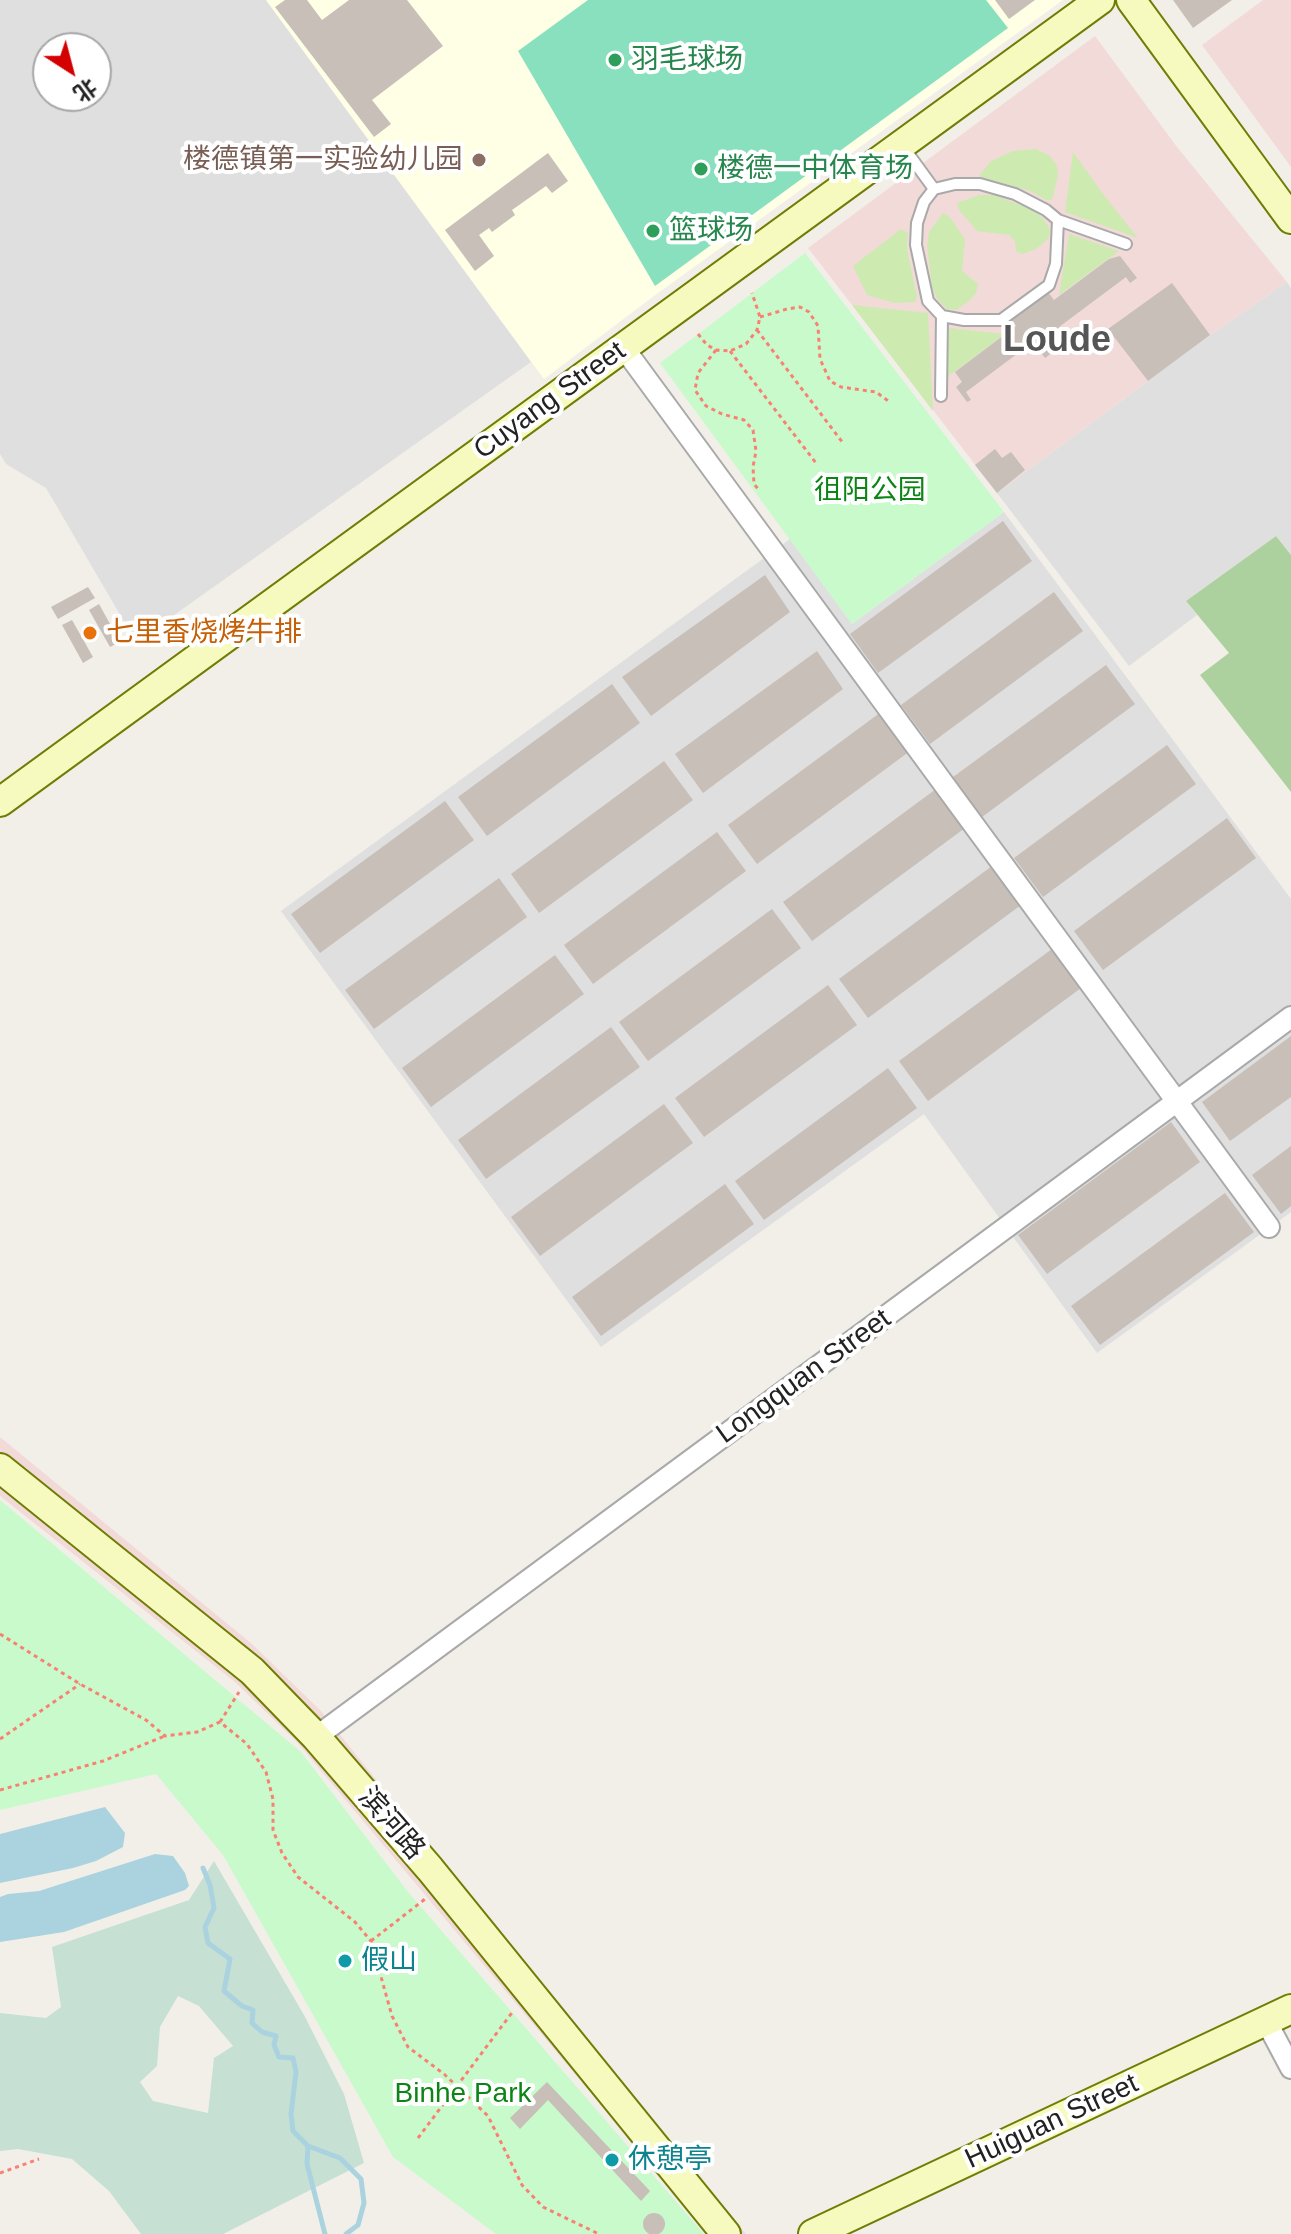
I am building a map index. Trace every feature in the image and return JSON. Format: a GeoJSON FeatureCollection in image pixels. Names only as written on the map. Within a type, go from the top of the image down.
{"type":"FeatureCollection","features":[{"type":"Feature","properties":{"kind":"street","name":"Cuyang Street"},"geometry":{"type":"LineString","coordinates":[[0,802],[1100,0]]}},
{"type":"Feature","properties":{"kind":"street"},"geometry":{"type":"LineString","coordinates":[[1131,0],[1291,219]]}},
{"type":"Feature","properties":{"kind":"street"},"geometry":{"type":"LineString","coordinates":[[623,347],[1269,1227]]}},
{"type":"Feature","properties":{"kind":"street","name":"Longquan Street"},"geometry":{"type":"LineString","coordinates":[[316,1737],[1291,1017]]}},
{"type":"Feature","properties":{"kind":"street","name":"滨河路"},"geometry":{"type":"LineString","coordinates":[[0,1468],[252,1671],[316,1737],[726,2234]]}},
{"type":"Feature","properties":{"kind":"street"},"geometry":{"type":"LineString","coordinates":[[1278,2015],[1291,2068]]}},
{"type":"Feature","properties":{"kind":"street","name":"Huiguan Street"},"geometry":{"type":"LineString","coordinates":[[813,2234],[1278,2015]]}},
{"type":"Feature","properties":{"kind":"lane"},"geometry":{"type":"LineString","coordinates":[[901,144],[934,189]]}},
{"type":"Feature","properties":{"kind":"lane"},"geometry":{"type":"LineString","coordinates":[[1058,220],[1056,264],[1049,285],[1001,320],[942,316],[928,301],[916,245],[917,223],[924,202],[934,189],[955,184],[980,184],[1015,194],[1058,220],[1126,244]]}},
{"type":"Feature","properties":{"kind":"lane"},"geometry":{"type":"LineString","coordinates":[[941,396],[942,316]]}},
{"type":"Feature","properties":{"kind":"path"},"geometry":{"type":"LineString","coordinates":[[698,334],[716,350],[730,351],[746,344],[757,330],[760,317],[752,293]]}},
{"type":"Feature","properties":{"kind":"path"},"geometry":{"type":"LineString","coordinates":[[760,317],[800,307],[809,312],[818,326],[820,359],[830,381],[841,387],[876,392],[891,403]]}},
{"type":"Feature","properties":{"kind":"path"},"geometry":{"type":"LineString","coordinates":[[757,330],[843,443]]}},
{"type":"Feature","properties":{"kind":"path"},"geometry":{"type":"LineString","coordinates":[[716,350],[698,373],[695,390],[706,406],[744,420],[753,430],[756,451],[754,484],[759,490]]}},
{"type":"Feature","properties":{"kind":"path"},"geometry":{"type":"LineString","coordinates":[[730,351],[816,463]]}},
{"type":"Feature","properties":{"kind":"path"},"geometry":{"type":"LineString","coordinates":[[0,1634],[80,1684],[146,1720],[165,1736]]}},
{"type":"Feature","properties":{"kind":"path"},"geometry":{"type":"LineString","coordinates":[[0,1790],[103,1761],[165,1736],[197,1732],[220,1722],[252,1671]]}},
{"type":"Feature","properties":{"kind":"path"},"geometry":{"type":"LineString","coordinates":[[0,1739],[80,1684]]}},
{"type":"Feature","properties":{"kind":"path"},"geometry":{"type":"LineString","coordinates":[[220,1722],[247,1744],[266,1772],[273,1799],[273,1830],[282,1853],[298,1877],[355,1922],[371,1941],[392,2016],[408,2047],[488,2116],[522,2185],[543,2207],[599,2234]]}},
{"type":"Feature","properties":{"kind":"path"},"geometry":{"type":"LineString","coordinates":[[371,1941],[442,1886]]}},
{"type":"Feature","properties":{"kind":"path"},"geometry":{"type":"LineString","coordinates":[[418,2138],[527,1992]]}},
{"type":"Feature","properties":{"kind":"path"},"geometry":{"type":"LineString","coordinates":[[0,2173],[39,2159]]}},
{"type":"Feature","properties":{"kind":"shaded area"},"geometry":{"type":"Polygon","coordinates":[[[0,0],[266,0],[531,362],[136,642],[46,488],[6,464],[0,454],[0,0]]]}},
{"type":"Feature","properties":{"kind":"shaded area"},"geometry":{"type":"Polygon","coordinates":[[[266,0],[1063,0],[544,379],[266,0]]]}},
{"type":"Feature","properties":{"kind":"shaded area"},"geometry":{"type":"Polygon","coordinates":[[[1263,0],[1291,0],[1291,167],[1202,45],[1263,0]]]}},
{"type":"Feature","properties":{"kind":"shaded area"},"geometry":{"type":"Polygon","coordinates":[[[1095,36],[1177,147],[1287,282],[1210,335],[997,493],[808,248],[1095,36]]]}},
{"type":"Feature","properties":{"kind":"shaded area"},"geometry":{"type":"Polygon","coordinates":[[[1287,282],[1291,288],[1291,555],[1276,536],[1186,601],[1197,615],[1129,666],[997,493],[1210,335],[1287,282]]]}},
{"type":"Feature","properties":{"kind":"shaded area"},"geometry":{"type":"Polygon","coordinates":[[[1004,512],[1291,899],[1291,1212],[1097,1353],[924,1114],[601,1347],[281,911],[790,539],[852,624],[1004,512]]]}},
{"type":"Feature","properties":{"kind":"shaded area"},"geometry":{"type":"Polygon","coordinates":[[[0,1437],[252,1644],[321,1711],[746,2234],[709,2234],[297,1742],[235,1682],[0,1496],[0,1437]]]}},
{"type":"Feature","properties":{"kind":"shaded area"},"geometry":{"type":"Polygon","coordinates":[[[214,1861],[304,2015],[344,2094],[364,2163],[223,2234],[141,2234],[109,2191],[72,2159],[18,2149],[0,2151],[0,2013],[46,2018],[61,2007],[52,1947],[189,1900],[214,1861]],[[178,1996],[160,2027],[157,2066],[140,2082],[153,2101],[208,2113],[214,2058],[233,2046],[199,2006],[178,1996]]]}},
{"type":"Feature","properties":{"kind":"green space","name":"楼德一中体育场"},"geometry":{"type":"Polygon","coordinates":[[[588,0],[986,0],[1008,28],[655,286],[518,51],[588,0]]]}},
{"type":"Feature","properties":{"kind":"green space"},"geometry":{"type":"Polygon","coordinates":[[[1036,149],[1050,156],[1057,166],[1058,176],[1052,200],[979,176],[991,161],[1013,151],[1036,149]]]}},
{"type":"Feature","properties":{"kind":"green space"},"geometry":{"type":"Polygon","coordinates":[[[1073,152],[1106,198],[1138,238],[1065,212],[1073,152]]]}},
{"type":"Feature","properties":{"kind":"green space"},"geometry":{"type":"Polygon","coordinates":[[[979,195],[993,195],[1031,209],[1042,217],[1050,229],[1049,238],[1036,249],[1022,254],[1016,251],[1015,241],[1009,235],[977,231],[959,210],[957,203],[979,195]]]}},
{"type":"Feature","properties":{"kind":"green space"},"geometry":{"type":"Polygon","coordinates":[[[943,213],[949,216],[965,239],[962,271],[978,284],[976,293],[956,310],[947,309],[937,299],[932,286],[927,246],[929,232],[943,213]]]}},
{"type":"Feature","properties":{"kind":"green space"},"geometry":{"type":"Polygon","coordinates":[[[901,229],[908,233],[907,249],[917,297],[915,302],[895,303],[867,295],[853,266],[901,229]]]}},
{"type":"Feature","properties":{"kind":"green space"},"geometry":{"type":"Polygon","coordinates":[[[1069,234],[1119,251],[1059,295],[1069,234]]]}},
{"type":"Feature","properties":{"kind":"green space","name":"徂阳公园"},"geometry":{"type":"Polygon","coordinates":[[[805,253],[1004,512],[852,624],[660,363],[805,253]]]}},
{"type":"Feature","properties":{"kind":"green space"},"geometry":{"type":"Polygon","coordinates":[[[852,305],[928,313],[933,411],[852,305]]]}},
{"type":"Feature","properties":{"kind":"green space"},"geometry":{"type":"Polygon","coordinates":[[[949,328],[1005,334],[947,377],[949,328]]]}},
{"type":"Feature","properties":{"kind":"green space"},"geometry":{"type":"Polygon","coordinates":[[[1276,536],[1291,555],[1291,792],[1200,675],[1229,653],[1186,601],[1276,536]]]}},
{"type":"Feature","properties":{"kind":"green space","name":"Binhe Park"},"geometry":{"type":"Polygon","coordinates":[[[0,1500],[301,1752],[408,1892],[704,2234],[496,2234],[393,2157],[223,1855],[156,1774],[0,1810],[0,1500]]]}},
{"type":"Feature","properties":{"kind":"water"},"geometry":{"type":"Polygon","coordinates":[[[105,1807],[125,1833],[123,1847],[96,1861],[73,1868],[0,1883],[0,1834],[105,1807]]]}},
{"type":"Feature","properties":{"kind":"water"},"geometry":{"type":"Polygon","coordinates":[[[155,1854],[173,1856],[185,1873],[189,1886],[185,1890],[64,1932],[0,1942],[0,1897],[39,1891],[155,1854]]]}},
{"type":"Feature","properties":{"kind":"building"},"geometry":{"type":"Polygon","coordinates":[[[285,0],[307,0],[322,20],[349,0],[407,0],[443,46],[372,100],[391,124],[374,137],[275,7],[285,0]]]}},
{"type":"Feature","properties":{"kind":"building"},"geometry":{"type":"Polygon","coordinates":[[[995,0],[1035,0],[1009,19],[995,0]]]}},
{"type":"Feature","properties":{"kind":"building"},"geometry":{"type":"Polygon","coordinates":[[[1173,0],[1232,0],[1193,28],[1173,0]]]}},
{"type":"Feature","properties":{"kind":"building"},"geometry":{"type":"Polygon","coordinates":[[[548,153],[568,181],[552,193],[546,186],[512,210],[515,215],[492,232],[489,228],[479,235],[494,256],[475,271],[445,230],[548,153]]]}},
{"type":"Feature","properties":{"kind":"building"},"geometry":{"type":"Polygon","coordinates":[[[1120,256],[1137,278],[1130,283],[1126,277],[1059,327],[1069,340],[1045,358],[1033,342],[966,392],[971,400],[967,402],[956,387],[962,382],[955,372],[1016,326],[1004,310],[1041,283],[1054,300],[1109,259],[1120,256]]]}},
{"type":"Feature","properties":{"kind":"building"},"geometry":{"type":"Polygon","coordinates":[[[1172,283],[1210,335],[1148,381],[1108,329],[1172,283]]]}},
{"type":"Feature","properties":{"kind":"building"},"geometry":{"type":"Polygon","coordinates":[[[995,449],[1002,458],[1011,452],[1025,470],[997,493],[975,465],[995,449]]]}},
{"type":"Feature","properties":{"kind":"building"},"geometry":{"type":"Polygon","coordinates":[[[1003,521],[1032,561],[878,673],[850,634],[1003,521]]]}},
{"type":"Feature","properties":{"kind":"building"},"geometry":{"type":"Polygon","coordinates":[[[765,575],[790,612],[651,716],[622,677],[765,575]]]}},
{"type":"Feature","properties":{"kind":"building"},"geometry":{"type":"Polygon","coordinates":[[[88,587],[95,598],[58,619],[51,607],[88,587]]]}},
{"type":"Feature","properties":{"kind":"building"},"geometry":{"type":"Polygon","coordinates":[[[1054,592],[1083,631],[930,744],[901,705],[1054,592]]]}},
{"type":"Feature","properties":{"kind":"building"},"geometry":{"type":"Polygon","coordinates":[[[99,604],[120,642],[110,647],[89,610],[99,604]]]}},
{"type":"Feature","properties":{"kind":"building"},"geometry":{"type":"Polygon","coordinates":[[[72,620],[93,657],[83,663],[62,625],[72,620]]]}},
{"type":"Feature","properties":{"kind":"building"},"geometry":{"type":"Polygon","coordinates":[[[817,651],[843,689],[703,793],[675,754],[817,651]]]}},
{"type":"Feature","properties":{"kind":"building"},"geometry":{"type":"Polygon","coordinates":[[[1106,665],[1135,704],[982,817],[953,777],[1106,665]]]}},
{"type":"Feature","properties":{"kind":"building"},"geometry":{"type":"Polygon","coordinates":[[[612,684],[640,723],[487,836],[458,797],[612,684]]]}},
{"type":"Feature","properties":{"kind":"building"},"geometry":{"type":"Polygon","coordinates":[[[881,712],[910,751],[757,864],[728,825],[881,712]]]}},
{"type":"Feature","properties":{"kind":"building"},"geometry":{"type":"Polygon","coordinates":[[[1167,745],[1196,784],[1043,897],[1014,858],[1167,745]]]}},
{"type":"Feature","properties":{"kind":"building"},"geometry":{"type":"Polygon","coordinates":[[[664,761],[693,800],[539,913],[511,874],[664,761]]]}},
{"type":"Feature","properties":{"kind":"building"},"geometry":{"type":"Polygon","coordinates":[[[936,789],[965,828],[812,941],[783,902],[936,789]]]}},
{"type":"Feature","properties":{"kind":"building"},"geometry":{"type":"Polygon","coordinates":[[[445,801],[474,840],[320,953],[291,914],[445,801]]]}},
{"type":"Feature","properties":{"kind":"building"},"geometry":{"type":"Polygon","coordinates":[[[1227,818],[1256,858],[1103,970],[1074,931],[1227,818]]]}},
{"type":"Feature","properties":{"kind":"building"},"geometry":{"type":"Polygon","coordinates":[[[717,832],[746,871],[593,984],[564,945],[717,832]]]}},
{"type":"Feature","properties":{"kind":"building"},"geometry":{"type":"Polygon","coordinates":[[[992,866],[1021,905],[868,1018],[839,979],[992,866]]]}},
{"type":"Feature","properties":{"kind":"building"},"geometry":{"type":"Polygon","coordinates":[[[499,878],[527,917],[374,1029],[345,990],[499,878]]]}},
{"type":"Feature","properties":{"kind":"building"},"geometry":{"type":"Polygon","coordinates":[[[772,909],[801,948],[648,1061],[619,1022],[772,909]]]}},
{"type":"Feature","properties":{"kind":"building"},"geometry":{"type":"Polygon","coordinates":[[[1052,949],[1081,988],[928,1101],[899,1061],[1052,949]]]}},
{"type":"Feature","properties":{"kind":"building"},"geometry":{"type":"Polygon","coordinates":[[[555,955],[584,994],[431,1107],[402,1068],[555,955]]]}},
{"type":"Feature","properties":{"kind":"building"},"geometry":{"type":"Polygon","coordinates":[[[828,985],[857,1025],[704,1137],[675,1098],[828,985]]]}},
{"type":"Feature","properties":{"kind":"building"},"geometry":{"type":"Polygon","coordinates":[[[611,1027],[640,1067],[486,1179],[458,1140],[611,1027]]]}},
{"type":"Feature","properties":{"kind":"building"},"geometry":{"type":"Polygon","coordinates":[[[1291,1036],[1291,1097],[1230,1141],[1202,1102],[1291,1036]]]}},
{"type":"Feature","properties":{"kind":"building"},"geometry":{"type":"Polygon","coordinates":[[[888,1068],[917,1108],[764,1220],[735,1181],[888,1068]]]}},
{"type":"Feature","properties":{"kind":"building"},"geometry":{"type":"Polygon","coordinates":[[[664,1104],[693,1143],[540,1256],[511,1217],[664,1104]]]}},
{"type":"Feature","properties":{"kind":"building"},"geometry":{"type":"Polygon","coordinates":[[[1171,1122],[1200,1162],[1047,1274],[1018,1235],[1171,1122]]]}},
{"type":"Feature","properties":{"kind":"building"},"geometry":{"type":"Polygon","coordinates":[[[1291,1146],[1291,1206],[1281,1214],[1252,1175],[1291,1146]]]}},
{"type":"Feature","properties":{"kind":"building"},"geometry":{"type":"Polygon","coordinates":[[[725,1184],[754,1224],[601,1336],[572,1297],[725,1184]]]}},
{"type":"Feature","properties":{"kind":"building"},"geometry":{"type":"Polygon","coordinates":[[[1225,1193],[1254,1232],[1100,1345],[1071,1306],[1225,1193]]]}},
{"type":"Feature","properties":{"kind":"building","name":"休憩亭"},"geometry":{"type":"Polygon","coordinates":[[[547,2082],[650,2191],[641,2201],[548,2100],[520,2129],[510,2118],[547,2082]]]}},
{"type":"Feature","properties":{"kind":"building"},"geometry":{"type":"Polygon","coordinates":[[[654,2213],[662,2216],[665,2224],[662,2232],[654,2235],[646,2232],[643,2224],[646,2216],[654,2213]]]}},
{"type":"Feature","properties":{"kind":"waterway"},"geometry":{"type":"LineString","coordinates":[[203,1868],[214,1908],[205,1927],[208,1943],[230,1959],[224,1991],[242,2006],[253,2010],[252,2023],[262,2032],[276,2036],[274,2045],[279,2057],[293,2058],[296,2072],[291,2114],[293,2131],[308,2146],[307,2164],[325,2234]]}},
{"type":"Feature","properties":{"kind":"waterway"},"geometry":{"type":"LineString","coordinates":[[308,2146],[340,2158],[361,2179],[364,2203],[358,2225],[346,2234]]}},
{"type":"Feature","properties":{"kind":"place","name":"羽毛球场"},"geometry":{"type":"Point","coordinates":[615,60]}},
{"type":"Feature","properties":{"kind":"place","name":"楼德镇第一实验幼儿园"},"geometry":{"type":"Point","coordinates":[479,160]}},
{"type":"Feature","properties":{"kind":"place","name":"楼德一中体育场"},"geometry":{"type":"Point","coordinates":[701,169]}},
{"type":"Feature","properties":{"kind":"place","name":"篮球场"},"geometry":{"type":"Point","coordinates":[653,231]}},
{"type":"Feature","properties":{"kind":"place","name":"七里香烧烤牛排"},"geometry":{"type":"Point","coordinates":[90,633]}},
{"type":"Feature","properties":{"kind":"place","name":"假山"},"geometry":{"type":"Point","coordinates":[345,1961]}},
{"type":"Feature","properties":{"kind":"place","name":"休憩亭"},"geometry":{"type":"Point","coordinates":[612,2160]}},
{"type":"Feature","properties":{"kind":"district","name":"Loude"},"geometry":{"type":"Point","coordinates":[1057,341]}}]}
